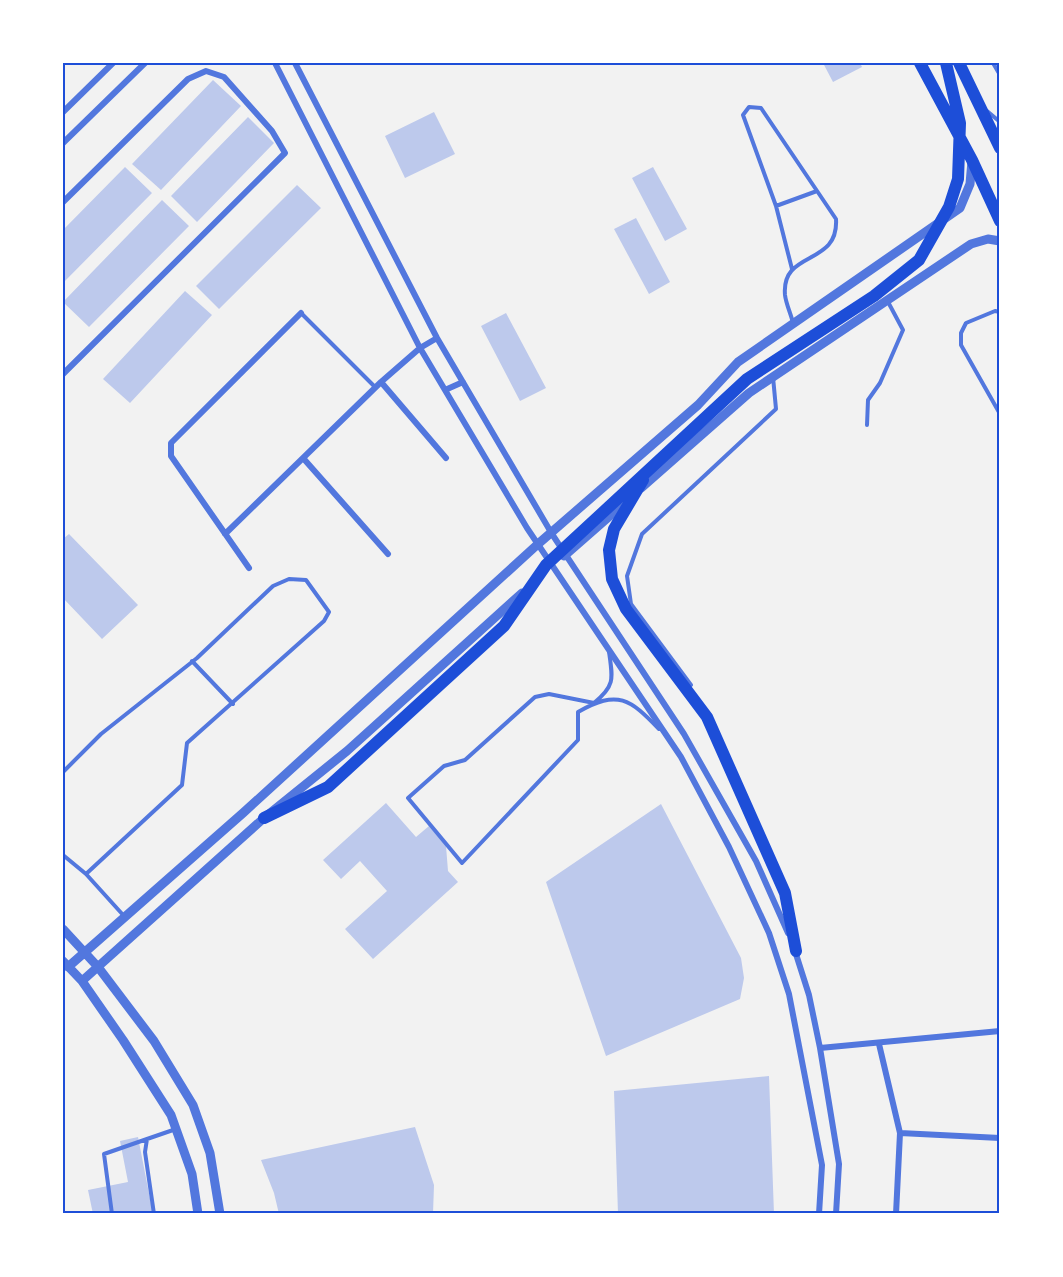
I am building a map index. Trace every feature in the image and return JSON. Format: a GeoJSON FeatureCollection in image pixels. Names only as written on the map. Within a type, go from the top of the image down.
{"type":"FeatureCollection","features":[{"type":"Feature","properties":{"kind":"highway"},"geometry":{"type":"LineString","coordinates":[[920,63],[972,160],[1000,221]]}},
{"type":"Feature","properties":{"kind":"highway"},"geometry":{"type":"LineString","coordinates":[[264,818],[328,787],[336,780],[504,626],[546,565],[747,379],[874,296],[919,260],[949,207],[958,179],[960,123],[946,63]]}},
{"type":"Feature","properties":{"kind":"highway"},"geometry":{"type":"LineString","coordinates":[[959,63],[1000,148]]}},
{"type":"Feature","properties":{"kind":"highway"},"geometry":{"type":"LineString","coordinates":[[652,466],[614,529],[609,550],[612,579],[626,609],[707,717],[786,893],[796,951]]}},
{"type":"Feature","properties":{"kind":"street"},"geometry":{"type":"LineString","coordinates":[[63,112],[113,63]]}},
{"type":"Feature","properties":{"kind":"street"},"geometry":{"type":"LineString","coordinates":[[63,143],[145,63]]}},
{"type":"Feature","properties":{"kind":"street"},"geometry":{"type":"LineString","coordinates":[[275,63],[420,348],[538,544],[670,741],[729,847],[768,933],[789,994],[822,1165],[819,1214]]}},
{"type":"Feature","properties":{"kind":"street"},"geometry":{"type":"LineString","coordinates":[[295,63],[437,338],[552,534],[684,734],[756,861],[796,951],[820,1048],[839,1164],[836,1214]]}},
{"type":"Feature","properties":{"kind":"street"},"geometry":{"type":"LineString","coordinates":[[63,202],[188,79],[206,71],[224,77],[272,131],[285,153],[63,374]]}},
{"type":"Feature","properties":{"kind":"street"},"geometry":{"type":"LineString","coordinates":[[198,1214],[192,1174],[177,1129],[123,1040],[81,981],[66,964],[84,953],[243,813],[538,544],[698,405],[738,362],[960,208],[970,184],[972,160]]}},
{"type":"Feature","properties":{"kind":"street"},"geometry":{"type":"LineString","coordinates":[[81,981],[264,818],[346,751],[749,393],[971,244],[988,239],[1000,241]]}},
{"type":"Feature","properties":{"kind":"street"},"geometry":{"type":"LineString","coordinates":[[249,568],[171,456],[171,443],[301,313]]}},
{"type":"Feature","properties":{"kind":"street"},"geometry":{"type":"LineString","coordinates":[[225,534],[378,385],[420,348],[437,338]]}},
{"type":"Feature","properties":{"kind":"street"},"geometry":{"type":"LineString","coordinates":[[445,390],[463,382]]}},
{"type":"Feature","properties":{"kind":"street"},"geometry":{"type":"LineString","coordinates":[[378,385],[446,458]]}},
{"type":"Feature","properties":{"kind":"street"},"geometry":{"type":"LineString","coordinates":[[303,459],[388,554]]}},
{"type":"Feature","properties":{"kind":"street"},"geometry":{"type":"LineString","coordinates":[[63,929],[98,967],[154,1041],[193,1105],[210,1153],[220,1214]]}},
{"type":"Feature","properties":{"kind":"street"},"geometry":{"type":"LineString","coordinates":[[820,1048],[1000,1031]]}},
{"type":"Feature","properties":{"kind":"street"},"geometry":{"type":"LineString","coordinates":[[879,1044],[900,1133],[896,1214]]}},
{"type":"Feature","properties":{"kind":"street"},"geometry":{"type":"LineString","coordinates":[[900,1133],[1000,1138]]}},
{"type":"Feature","properties":{"kind":"lane"},"geometry":{"type":"LineString","coordinates":[[993,63],[1000,75]]}},
{"type":"Feature","properties":{"kind":"lane"},"geometry":{"type":"LineString","coordinates":[[979,104],[1000,122]]}},
{"type":"Feature","properties":{"kind":"lane"},"geometry":{"type":"LineString","coordinates":[[792,268],[828,247],[837,234],[836,219],[761,108],[749,107],[743,115],[776,206],[792,268],[785,295],[794,324]]}},
{"type":"Feature","properties":{"kind":"lane"},"geometry":{"type":"LineString","coordinates":[[776,206],[817,191]]}},
{"type":"Feature","properties":{"kind":"lane"},"geometry":{"type":"LineString","coordinates":[[867,425],[867,399],[880,383],[903,330],[887,300]]}},
{"type":"Feature","properties":{"kind":"lane"},"geometry":{"type":"LineString","coordinates":[[1000,312],[995,311],[966,323],[961,333],[961,345],[1000,414]]}},
{"type":"Feature","properties":{"kind":"lane"},"geometry":{"type":"LineString","coordinates":[[301,313],[378,385]]}},
{"type":"Feature","properties":{"kind":"lane"},"geometry":{"type":"LineString","coordinates":[[704,704],[631,604],[627,576],[642,534],[776,409],[773,376]]}},
{"type":"Feature","properties":{"kind":"lane"},"geometry":{"type":"LineString","coordinates":[[63,772],[101,734],[192,661],[273,586],[289,579],[306,580],[314,588],[329,612],[324,621],[187,743],[182,785],[86,874]]}},
{"type":"Feature","properties":{"kind":"lane"},"geometry":{"type":"LineString","coordinates":[[609,650],[613,674],[610,690],[594,703],[578,712],[578,740],[462,863],[408,798],[444,766],[465,760],[535,697],[549,694],[594,703],[616,699],[634,703],[670,741]]}},
{"type":"Feature","properties":{"kind":"lane"},"geometry":{"type":"LineString","coordinates":[[192,661],[233,704]]}},
{"type":"Feature","properties":{"kind":"lane"},"geometry":{"type":"LineString","coordinates":[[63,855],[86,874],[124,917]]}},
{"type":"Feature","properties":{"kind":"lane"},"geometry":{"type":"LineString","coordinates":[[112,1214],[104,1154],[177,1129]]}},
{"type":"Feature","properties":{"kind":"lane"},"geometry":{"type":"LineString","coordinates":[[147,1139],[145,1152],[154,1214]]}},
{"type":"Feature","properties":{"kind":"building"},"geometry":{"type":"Polygon","coordinates":[[[823,63],[860,63],[862,67],[833,82],[823,63]]]}},
{"type":"Feature","properties":{"kind":"building"},"geometry":{"type":"Polygon","coordinates":[[[213,80],[241,106],[161,190],[132,164],[213,80]]]}},
{"type":"Feature","properties":{"kind":"building"},"geometry":{"type":"Polygon","coordinates":[[[434,112],[455,154],[405,178],[385,136],[434,112]]]}},
{"type":"Feature","properties":{"kind":"building"},"geometry":{"type":"Polygon","coordinates":[[[248,117],[274,143],[197,222],[171,196],[248,117]]]}},
{"type":"Feature","properties":{"kind":"building"},"geometry":{"type":"Polygon","coordinates":[[[125,167],[152,193],[63,283],[63,230],[125,167]]]}},
{"type":"Feature","properties":{"kind":"building"},"geometry":{"type":"Polygon","coordinates":[[[653,167],[687,229],[665,241],[632,178],[653,167]]]}},
{"type":"Feature","properties":{"kind":"building"},"geometry":{"type":"Polygon","coordinates":[[[297,185],[321,208],[219,309],[196,286],[297,185]]]}},
{"type":"Feature","properties":{"kind":"building"},"geometry":{"type":"Polygon","coordinates":[[[162,200],[189,226],[89,327],[63,302],[162,200]]]}},
{"type":"Feature","properties":{"kind":"building"},"geometry":{"type":"Polygon","coordinates":[[[636,218],[670,282],[649,294],[614,229],[636,218]]]}},
{"type":"Feature","properties":{"kind":"building"},"geometry":{"type":"Polygon","coordinates":[[[185,291],[212,315],[130,403],[103,379],[185,291]]]}},
{"type":"Feature","properties":{"kind":"building"},"geometry":{"type":"Polygon","coordinates":[[[506,313],[546,388],[520,401],[481,326],[506,313]]]}},
{"type":"Feature","properties":{"kind":"building"},"geometry":{"type":"Polygon","coordinates":[[[69,534],[138,605],[102,639],[63,598],[63,539],[69,534]]]}},
{"type":"Feature","properties":{"kind":"building"},"geometry":{"type":"Polygon","coordinates":[[[386,803],[416,837],[429,826],[446,846],[448,871],[458,882],[373,959],[345,929],[387,891],[360,861],[341,879],[323,860],[386,803]]]}},
{"type":"Feature","properties":{"kind":"building"},"geometry":{"type":"Polygon","coordinates":[[[661,804],[741,958],[744,978],[740,999],[606,1056],[546,882],[661,804]]]}},
{"type":"Feature","properties":{"kind":"building"},"geometry":{"type":"Polygon","coordinates":[[[769,1076],[774,1214],[618,1214],[614,1091],[769,1076]]]}},
{"type":"Feature","properties":{"kind":"building"},"geometry":{"type":"Polygon","coordinates":[[[415,1127],[434,1185],[433,1214],[279,1214],[274,1193],[261,1160],[415,1127]]]}},
{"type":"Feature","properties":{"kind":"building"},"geometry":{"type":"Polygon","coordinates":[[[138,1137],[153,1214],[134,1214],[133,1212],[93,1214],[88,1190],[128,1182],[120,1141],[138,1137]]]}}]}
